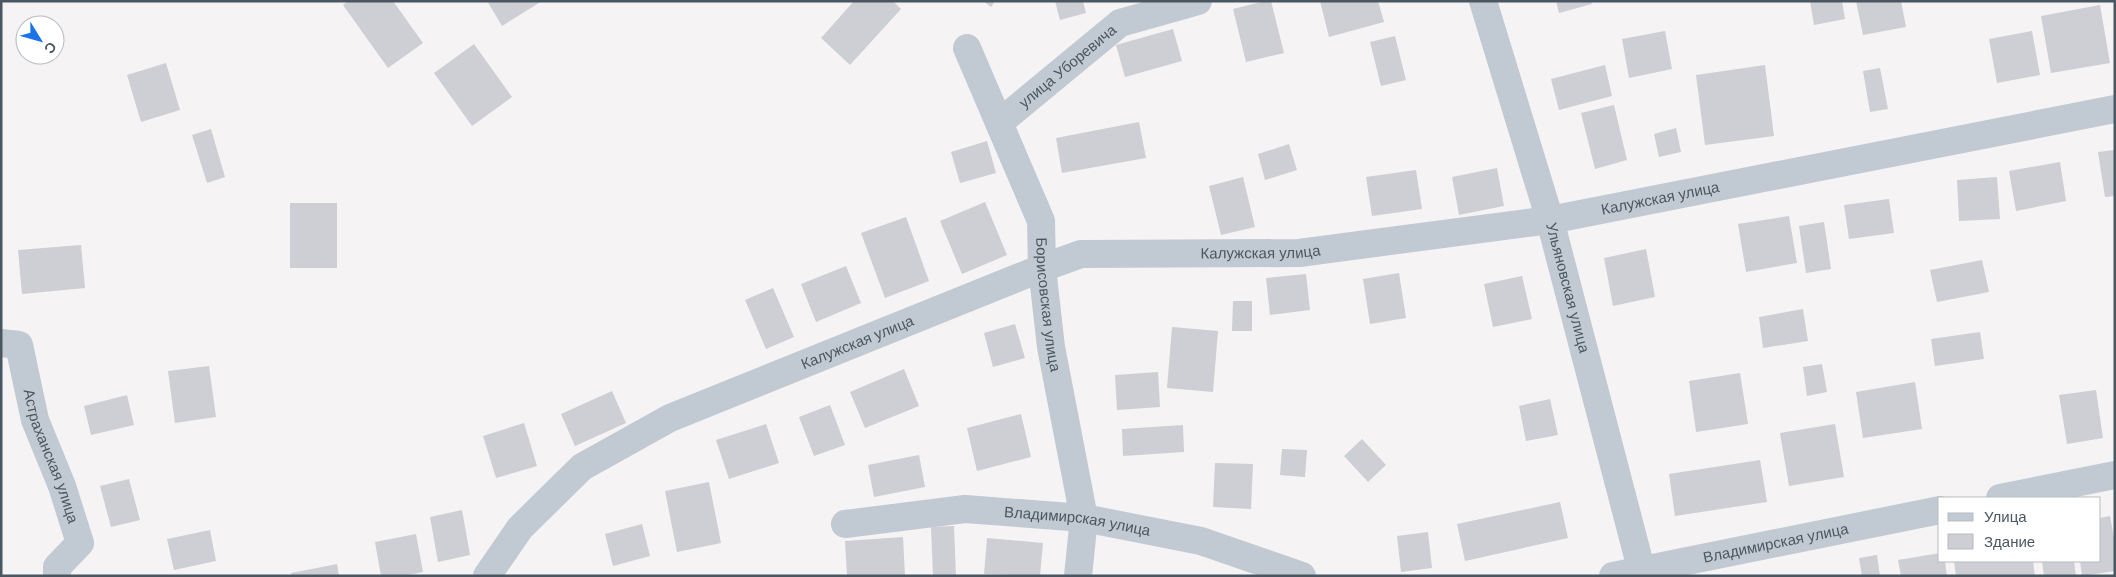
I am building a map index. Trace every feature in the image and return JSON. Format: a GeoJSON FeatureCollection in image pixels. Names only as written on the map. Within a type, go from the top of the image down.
{"type":"FeatureCollection","features":[{"type":"Feature","properties":{"kind":"street","name":"улица Уборевича"},"geometry":{"type":"LineString","coordinates":[[999,123],[1120,23],[1198,1]]}},
{"type":"Feature","properties":{"kind":"street","name":"Ульяновская улица"},"geometry":{"type":"LineString","coordinates":[[1483,1],[1550,220],[1642,573]]}},
{"type":"Feature","properties":{"kind":"street","name":"Борисовская улица"},"geometry":{"type":"LineString","coordinates":[[966,48],[1041,221],[1042,268],[1051,347],[1084,518],[1078,576]]}},
{"type":"Feature","properties":{"kind":"street","name":"Калужская улица"},"geometry":{"type":"LineString","coordinates":[[487,576],[520,528],[582,467],[670,418],[1081,254],[1299,253],[1550,220],[2115,109]]}},
{"type":"Feature","properties":{"kind":"street","name":"Астраханская улица"},"geometry":{"type":"LineString","coordinates":[[1,343],[19,345],[35,420],[62,486],[80,543],[57,567],[57,576]]}},
{"type":"Feature","properties":{"kind":"street"},"geometry":{"type":"LineString","coordinates":[[2005,497],[2115,475]]}},
{"type":"Feature","properties":{"kind":"street","name":"Владимирская улица"},"geometry":{"type":"LineString","coordinates":[[845,524],[965,510],[1084,518],[1201,541],[1302,576]]}},
{"type":"Feature","properties":{"kind":"street","name":"Владимирская улица"},"geometry":{"type":"LineString","coordinates":[[1613,576],[1642,573],[1938,510]]}},
{"type":"Feature","properties":{"kind":"building"},"geometry":{"type":"Polygon","coordinates":[[[348,1],[393,1],[423,43],[388,68],[343,5],[348,1]]]}},
{"type":"Feature","properties":{"kind":"building"},"geometry":{"type":"Polygon","coordinates":[[[487,1],[542,1],[502,26],[487,1]]]}},
{"type":"Feature","properties":{"kind":"building"},"geometry":{"type":"Polygon","coordinates":[[[854,1],[893,1],[901,9],[850,65],[821,38],[854,1]]]}},
{"type":"Feature","properties":{"kind":"building"},"geometry":{"type":"Polygon","coordinates":[[[983,1],[995,1],[991,7],[983,1]]]}},
{"type":"Feature","properties":{"kind":"building"},"geometry":{"type":"Polygon","coordinates":[[[1055,1],[1083,1],[1086,13],[1060,20],[1055,1]]]}},
{"type":"Feature","properties":{"kind":"building"},"geometry":{"type":"Polygon","coordinates":[[[1271,1],[1284,53],[1246,62],[1233,9],[1271,1]]]}},
{"type":"Feature","properties":{"kind":"building"},"geometry":{"type":"Polygon","coordinates":[[[1320,1],[1378,1],[1384,22],[1329,37],[1320,1]]]}},
{"type":"Feature","properties":{"kind":"building"},"geometry":{"type":"Polygon","coordinates":[[[1556,1],[1591,1],[1592,4],[1559,13],[1556,1]]]}},
{"type":"Feature","properties":{"kind":"building"},"geometry":{"type":"Polygon","coordinates":[[[1810,1],[1842,1],[1845,19],[1814,25],[1810,1]]]}},
{"type":"Feature","properties":{"kind":"building"},"geometry":{"type":"Polygon","coordinates":[[[1856,1],[1901,1],[1906,27],[1863,35],[1856,1]]]}},
{"type":"Feature","properties":{"kind":"building"},"geometry":{"type":"Polygon","coordinates":[[[2100,5],[2110,63],[2051,73],[2041,16],[2100,5]]]}},
{"type":"Feature","properties":{"kind":"building"},"geometry":{"type":"Polygon","coordinates":[[[1173,29],[1182,61],[1125,77],[1116,45],[1173,29]]]}},
{"type":"Feature","properties":{"kind":"building"},"geometry":{"type":"Polygon","coordinates":[[[1665,31],[1672,69],[1629,78],[1622,39],[1665,31]]]}},
{"type":"Feature","properties":{"kind":"building"},"geometry":{"type":"Polygon","coordinates":[[[2032,31],[2040,75],[1997,83],[1989,39],[2032,31]]]}},
{"type":"Feature","properties":{"kind":"building"},"geometry":{"type":"Polygon","coordinates":[[[1395,36],[1406,80],[1381,86],[1370,42],[1395,36]]]}},
{"type":"Feature","properties":{"kind":"building"},"geometry":{"type":"Polygon","coordinates":[[[474,44],[512,97],[472,126],[434,73],[474,44]]]}},
{"type":"Feature","properties":{"kind":"building"},"geometry":{"type":"Polygon","coordinates":[[[166,63],[180,110],[141,122],[127,75],[166,63]]]}},
{"type":"Feature","properties":{"kind":"building"},"geometry":{"type":"Polygon","coordinates":[[[1605,65],[1612,96],[1559,110],[1551,79],[1605,65]]]}},
{"type":"Feature","properties":{"kind":"building"},"geometry":{"type":"Polygon","coordinates":[[[1765,65],[1774,136],[1705,145],[1696,75],[1765,65]]]}},
{"type":"Feature","properties":{"kind":"building"},"geometry":{"type":"Polygon","coordinates":[[[1880,68],[1888,109],[1870,112],[1863,71],[1880,68]]]}},
{"type":"Feature","properties":{"kind":"building"},"geometry":{"type":"Polygon","coordinates":[[[1614,105],[1627,160],[1595,169],[1581,113],[1614,105]]]}},
{"type":"Feature","properties":{"kind":"building"},"geometry":{"type":"Polygon","coordinates":[[[1139,122],[1146,158],[1062,173],[1056,138],[1139,122]]]}},
{"type":"Feature","properties":{"kind":"building"},"geometry":{"type":"Polygon","coordinates":[[[1676,128],[1681,152],[1659,157],[1654,134],[1676,128]]]}},
{"type":"Feature","properties":{"kind":"building"},"geometry":{"type":"Polygon","coordinates":[[[211,129],[225,177],[207,183],[192,135],[211,129]]]}},
{"type":"Feature","properties":{"kind":"building"},"geometry":{"type":"Polygon","coordinates":[[[987,141],[996,173],[960,183],[951,152],[987,141]]]}},
{"type":"Feature","properties":{"kind":"building"},"geometry":{"type":"Polygon","coordinates":[[[1289,144],[1297,170],[1265,180],[1258,154],[1289,144]]]}},
{"type":"Feature","properties":{"kind":"building"},"geometry":{"type":"Polygon","coordinates":[[[2115,150],[2115,196],[2105,197],[2098,152],[2115,150]]]}},
{"type":"Feature","properties":{"kind":"building"},"geometry":{"type":"Polygon","coordinates":[[[2060,162],[2066,201],[2016,211],[2009,171],[2060,162]]]}},
{"type":"Feature","properties":{"kind":"building"},"geometry":{"type":"Polygon","coordinates":[[[1497,168],[1504,206],[1459,215],[1452,177],[1497,168]]]}},
{"type":"Feature","properties":{"kind":"building"},"geometry":{"type":"Polygon","coordinates":[[[1416,170],[1422,209],[1372,216],[1366,177],[1416,170]]]}},
{"type":"Feature","properties":{"kind":"building"},"geometry":{"type":"Polygon","coordinates":[[[1243,177],[1255,227],[1221,235],[1209,186],[1243,177]]]}},
{"type":"Feature","properties":{"kind":"building"},"geometry":{"type":"Polygon","coordinates":[[[1997,177],[2000,219],[1959,221],[1957,180],[1997,177]]]}},
{"type":"Feature","properties":{"kind":"building"},"geometry":{"type":"Polygon","coordinates":[[[1889,199],[1894,233],[1849,239],[1844,205],[1889,199]]]}},
{"type":"Feature","properties":{"kind":"building"},"geometry":{"type":"Polygon","coordinates":[[[985,202],[1007,255],[962,274],[940,221],[985,202]]]}},
{"type":"Feature","properties":{"kind":"building"},"geometry":{"type":"Polygon","coordinates":[[[290,203],[337,203],[337,268],[290,268],[290,203]]]}},
{"type":"Feature","properties":{"kind":"building"},"geometry":{"type":"Polygon","coordinates":[[[1789,216],[1797,263],[1746,272],[1738,224],[1789,216]]]}},
{"type":"Feature","properties":{"kind":"building"},"geometry":{"type":"Polygon","coordinates":[[[906,217],[929,281],[885,298],[861,233],[906,217]]]}},
{"type":"Feature","properties":{"kind":"building"},"geometry":{"type":"Polygon","coordinates":[[[1824,222],[1831,269],[1806,273],[1799,226],[1824,222]]]}},
{"type":"Feature","properties":{"kind":"building"},"geometry":{"type":"Polygon","coordinates":[[[81,245],[85,288],[22,294],[18,250],[81,245]]]}},
{"type":"Feature","properties":{"kind":"building"},"geometry":{"type":"Polygon","coordinates":[[[1646,249],[1655,297],[1613,306],[1604,258],[1646,249]]]}},
{"type":"Feature","properties":{"kind":"building"},"geometry":{"type":"Polygon","coordinates":[[[1982,260],[1989,292],[1937,302],[1930,270],[1982,260]]]}},
{"type":"Feature","properties":{"kind":"building"},"geometry":{"type":"Polygon","coordinates":[[[846,266],[861,303],[816,322],[801,284],[846,266]]]}},
{"type":"Feature","properties":{"kind":"building"},"geometry":{"type":"Polygon","coordinates":[[[1399,273],[1406,318],[1370,324],[1363,279],[1399,273]]]}},
{"type":"Feature","properties":{"kind":"building"},"geometry":{"type":"Polygon","coordinates":[[[1306,274],[1310,310],[1270,315],[1266,278],[1306,274]]]}},
{"type":"Feature","properties":{"kind":"building"},"geometry":{"type":"Polygon","coordinates":[[[1522,276],[1532,319],[1493,327],[1484,284],[1522,276]]]}},
{"type":"Feature","properties":{"kind":"building"},"geometry":{"type":"Polygon","coordinates":[[[773,288],[794,337],[766,349],[745,300],[773,288]]]}},
{"type":"Feature","properties":{"kind":"building"},"geometry":{"type":"Polygon","coordinates":[[[1233,301],[1252,301],[1252,331],[1232,331],[1233,301]]]}},
{"type":"Feature","properties":{"kind":"building"},"geometry":{"type":"Polygon","coordinates":[[[1803,309],[1808,341],[1763,348],[1759,317],[1803,309]]]}},
{"type":"Feature","properties":{"kind":"building"},"geometry":{"type":"Polygon","coordinates":[[[1015,324],[1025,358],[993,367],[984,333],[1015,324]]]}},
{"type":"Feature","properties":{"kind":"building"},"geometry":{"type":"Polygon","coordinates":[[[1172,327],[1218,331],[1213,392],[1167,388],[1172,327]]]}},
{"type":"Feature","properties":{"kind":"building"},"geometry":{"type":"Polygon","coordinates":[[[1980,332],[1984,359],[1935,366],[1931,339],[1980,332]]]}},
{"type":"Feature","properties":{"kind":"building"},"geometry":{"type":"Polygon","coordinates":[[[1822,364],[1827,392],[1807,396],[1803,367],[1822,364]]]}},
{"type":"Feature","properties":{"kind":"building"},"geometry":{"type":"Polygon","coordinates":[[[209,366],[216,417],[175,423],[168,371],[209,366]]]}},
{"type":"Feature","properties":{"kind":"building"},"geometry":{"type":"Polygon","coordinates":[[[904,369],[919,406],[865,428],[850,392],[904,369]]]}},
{"type":"Feature","properties":{"kind":"building"},"geometry":{"type":"Polygon","coordinates":[[[1158,372],[1160,407],[1117,410],[1115,375],[1158,372]]]}},
{"type":"Feature","properties":{"kind":"building"},"geometry":{"type":"Polygon","coordinates":[[[1740,373],[1748,424],[1696,432],[1689,381],[1740,373]]]}},
{"type":"Feature","properties":{"kind":"building"},"geometry":{"type":"Polygon","coordinates":[[[1915,382],[1922,429],[1863,438],[1856,392],[1915,382]]]}},
{"type":"Feature","properties":{"kind":"building"},"geometry":{"type":"Polygon","coordinates":[[[2096,390],[2103,438],[2067,444],[2059,395],[2096,390]]]}},
{"type":"Feature","properties":{"kind":"building"},"geometry":{"type":"Polygon","coordinates":[[[612,391],[626,423],[575,446],[561,414],[612,391]]]}},
{"type":"Feature","properties":{"kind":"building"},"geometry":{"type":"Polygon","coordinates":[[[127,395],[134,425],[91,435],[84,406],[127,395]]]}},
{"type":"Feature","properties":{"kind":"building"},"geometry":{"type":"Polygon","coordinates":[[[1550,399],[1558,435],[1526,441],[1519,406],[1550,399]]]}},
{"type":"Feature","properties":{"kind":"building"},"geometry":{"type":"Polygon","coordinates":[[[830,405],[845,445],[814,456],[799,417],[830,405]]]}},
{"type":"Feature","properties":{"kind":"building"},"geometry":{"type":"Polygon","coordinates":[[[1021,414],[1031,457],[977,471],[967,428],[1021,414]]]}},
{"type":"Feature","properties":{"kind":"building"},"geometry":{"type":"Polygon","coordinates":[[[524,423],[537,466],[496,478],[483,436],[524,423]]]}},
{"type":"Feature","properties":{"kind":"building"},"geometry":{"type":"Polygon","coordinates":[[[766,424],[779,463],[729,479],[716,440],[766,424]]]}},
{"type":"Feature","properties":{"kind":"building"},"geometry":{"type":"Polygon","coordinates":[[[1835,424],[1844,477],[1789,486],[1780,433],[1835,424]]]}},
{"type":"Feature","properties":{"kind":"building"},"geometry":{"type":"Polygon","coordinates":[[[1183,425],[1184,452],[1123,456],[1122,429],[1183,425]]]}},
{"type":"Feature","properties":{"kind":"building"},"geometry":{"type":"Polygon","coordinates":[[[1362,439],[1386,465],[1368,482],[1344,456],[1362,439]]]}},
{"type":"Feature","properties":{"kind":"building"},"geometry":{"type":"Polygon","coordinates":[[[1282,449],[1307,450],[1305,477],[1280,475],[1282,449]]]}},
{"type":"Feature","properties":{"kind":"building"},"geometry":{"type":"Polygon","coordinates":[[[919,455],[925,487],[874,497],[868,465],[919,455]]]}},
{"type":"Feature","properties":{"kind":"building"},"geometry":{"type":"Polygon","coordinates":[[[1760,460],[1767,502],[1675,516],[1669,474],[1760,460]]]}},
{"type":"Feature","properties":{"kind":"building"},"geometry":{"type":"Polygon","coordinates":[[[1215,463],[1253,464],[1251,509],[1213,507],[1215,463]]]}},
{"type":"Feature","properties":{"kind":"building"},"geometry":{"type":"Polygon","coordinates":[[[129,479],[140,520],[111,527],[100,486],[129,479]]]}},
{"type":"Feature","properties":{"kind":"building"},"geometry":{"type":"Polygon","coordinates":[[[709,482],[721,543],[677,552],[665,491],[709,482]]]}},
{"type":"Feature","properties":{"kind":"building"},"geometry":{"type":"Polygon","coordinates":[[[1560,502],[1568,538],[1465,561],[1457,524],[1560,502]]]}},
{"type":"Feature","properties":{"kind":"building"},"geometry":{"type":"Polygon","coordinates":[[[462,510],[470,555],[438,562],[430,517],[462,510]]]}},
{"type":"Feature","properties":{"kind":"building"},"geometry":{"type":"Polygon","coordinates":[[[2110,516],[2115,544],[2115,571],[2082,576],[2080,562],[2101,562],[2101,518],[2110,516]]]}},
{"type":"Feature","properties":{"kind":"building"},"geometry":{"type":"Polygon","coordinates":[[[642,524],[650,556],[613,566],[605,534],[642,524]]]}},
{"type":"Feature","properties":{"kind":"building"},"geometry":{"type":"Polygon","coordinates":[[[954,526],[956,576],[933,576],[931,527],[954,526]]]}},
{"type":"Feature","properties":{"kind":"building"},"geometry":{"type":"Polygon","coordinates":[[[210,530],[216,561],[174,570],[167,539],[210,530]]]}},
{"type":"Feature","properties":{"kind":"building"},"geometry":{"type":"Polygon","coordinates":[[[1428,532],[1432,568],[1401,572],[1397,536],[1428,532]]]}},
{"type":"Feature","properties":{"kind":"building"},"geometry":{"type":"Polygon","coordinates":[[[416,534],[423,572],[403,576],[381,576],[375,542],[416,534]]]}},
{"type":"Feature","properties":{"kind":"building"},"geometry":{"type":"Polygon","coordinates":[[[903,537],[905,576],[847,576],[845,541],[903,537]]]}},
{"type":"Feature","properties":{"kind":"building"},"geometry":{"type":"Polygon","coordinates":[[[987,538],[1043,543],[1040,576],[984,574],[987,538]]]}},
{"type":"Feature","properties":{"kind":"building"},"geometry":{"type":"Polygon","coordinates":[[[1938,553],[1938,562],[1945,562],[1947,576],[1901,576],[1898,560],[1938,553]]]}},
{"type":"Feature","properties":{"kind":"building"},"geometry":{"type":"Polygon","coordinates":[[[1877,555],[1880,576],[1862,576],[1859,558],[1877,555]]]}},
{"type":"Feature","properties":{"kind":"building"},"geometry":{"type":"Polygon","coordinates":[[[1954,562],[2033,562],[2035,576],[1956,576],[1954,562]]]}},
{"type":"Feature","properties":{"kind":"building"},"geometry":{"type":"Polygon","coordinates":[[[2042,562],[2074,562],[2076,576],[2044,576],[2042,562]]]}},
{"type":"Feature","properties":{"kind":"building"},"geometry":{"type":"Polygon","coordinates":[[[337,564],[339,576],[292,576],[291,573],[337,564]]]}}]}
